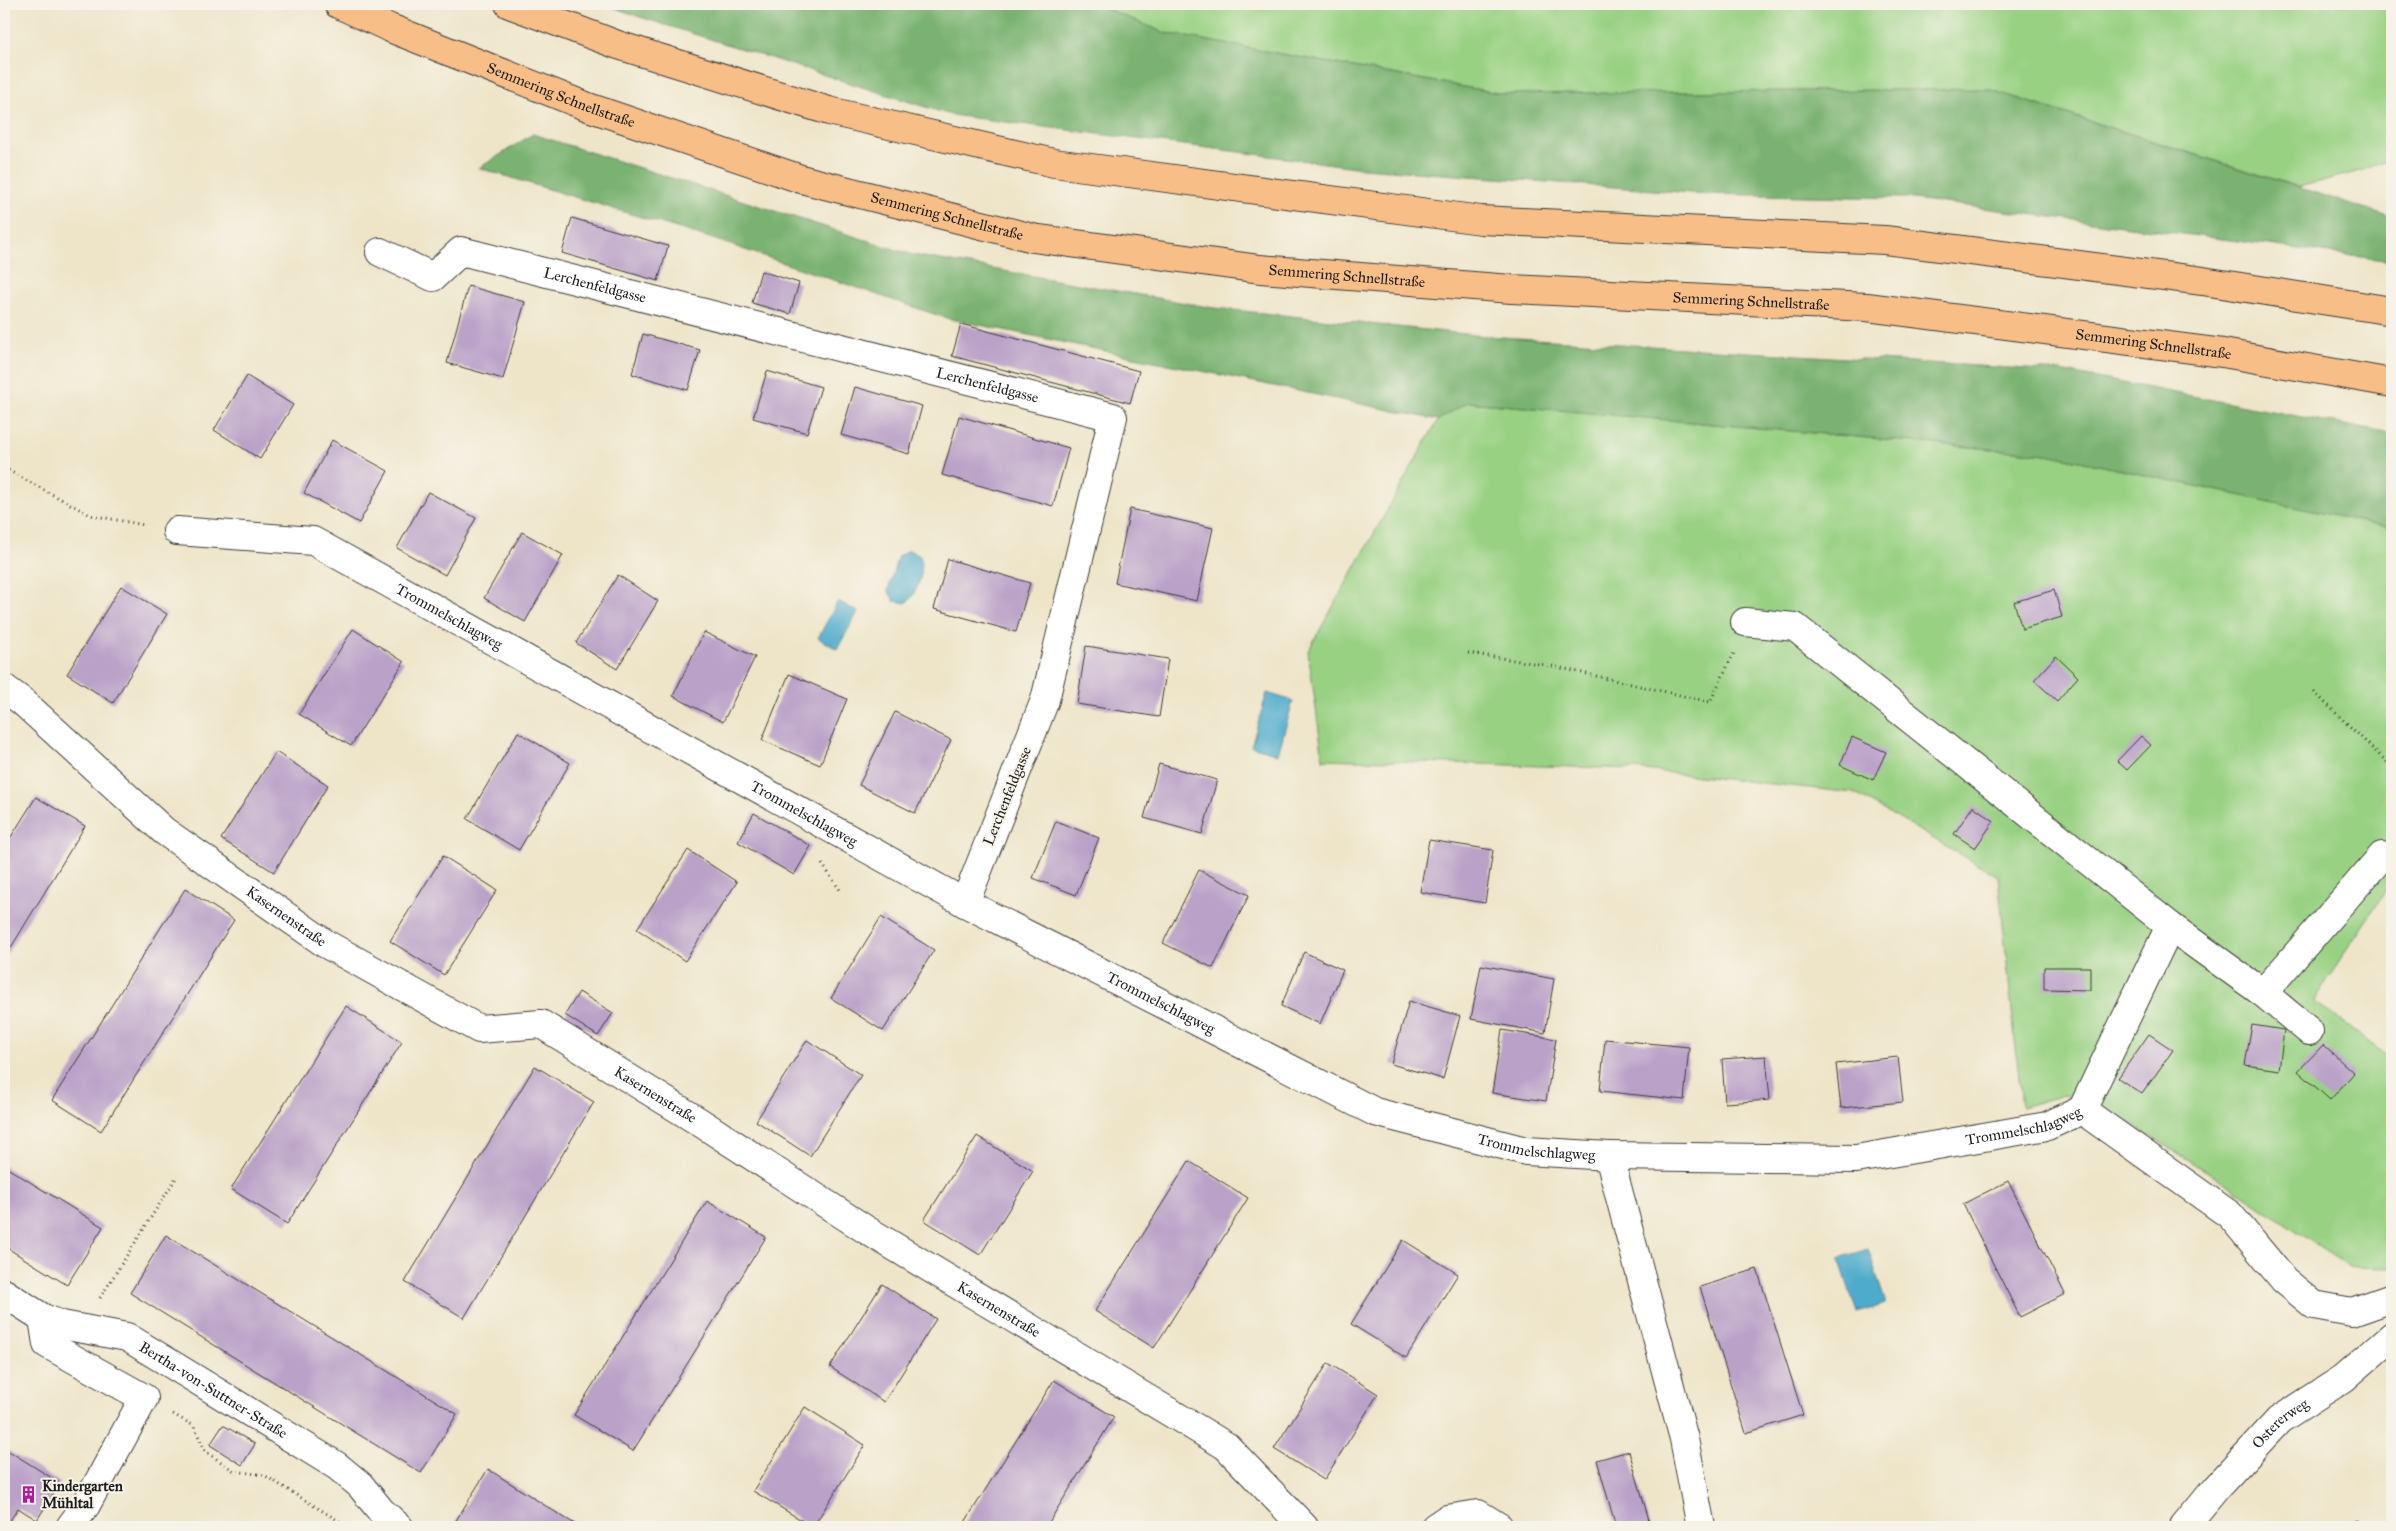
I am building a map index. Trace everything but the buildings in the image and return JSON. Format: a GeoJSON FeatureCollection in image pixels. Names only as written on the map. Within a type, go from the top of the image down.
{"type":"FeatureCollection","features":[{"type":"Feature","properties":{"kind":"highway","name":"Semmering Schnellstraße"},"geometry":{"type":"LineString","coordinates":[[338,4],[390,28],[588,107],[801,178],[1033,238],[1260,269],[1511,289],[1867,307],[2224,353],[2392,383]]}},
{"type":"Feature","properties":{"kind":"highway"},"geometry":{"type":"LineString","coordinates":[[509,4],[618,45],[829,111],[1054,163],[1481,220],[1885,240],[2203,280],[2392,311]]}},
{"type":"Feature","properties":{"kind":"street","name":"Lerchenfeldgasse"},"geometry":{"type":"LineString","coordinates":[[380,252],[433,277],[461,251],[1113,417],[1045,700],[965,903]]}},
{"type":"Feature","properties":{"kind":"street","name":"Trommelschlagweg"},"geometry":{"type":"LineString","coordinates":[[176,531],[313,542],[965,903],[1375,1112],[1526,1151],[1609,1156],[1856,1159],[2047,1126],[2082,1110],[2230,1215],[2284,1280],[2314,1304],[2352,1312],[2392,1298]]}},
{"type":"Feature","properties":{"kind":"street"},"geometry":{"type":"LineString","coordinates":[[1745,622],[1795,628],[2170,926],[2263,993],[2309,1031]]}},
{"type":"Feature","properties":{"kind":"street","name":"Kasernenstraße"},"geometry":{"type":"LineString","coordinates":[[4,688],[24,702],[164,831],[326,944],[479,1029],[541,1024],[698,1121],[866,1229],[1226,1446],[1304,1527]]}},
{"type":"Feature","properties":{"kind":"street"},"geometry":{"type":"LineString","coordinates":[[2263,993],[2382,856]]}},
{"type":"Feature","properties":{"kind":"street"},"geometry":{"type":"LineString","coordinates":[[2082,1110],[2170,926]]}},
{"type":"Feature","properties":{"kind":"street","name":"Trommelschlagweg"},"geometry":{"type":"LineString","coordinates":[[1609,1156],[1684,1439],[1701,1527]]}},
{"type":"Feature","properties":{"kind":"street","name":"Bertha-von-Suttner-Straße"},"geometry":{"type":"LineString","coordinates":[[4,1293],[43,1318],[127,1337],[337,1466],[360,1485],[381,1511],[399,1527]]}},
{"type":"Feature","properties":{"kind":"street"},"geometry":{"type":"LineString","coordinates":[[43,1318],[47,1344],[144,1398],[86,1505],[70,1527]]}},
{"type":"Feature","properties":{"kind":"street","name":"Ostererweg"},"geometry":{"type":"LineString","coordinates":[[2184,1527],[2279,1420],[2344,1378],[2392,1336]]}},
{"type":"Feature","properties":{"kind":"street"},"geometry":{"type":"LineString","coordinates":[[1435,1527],[1447,1519],[1478,1514],[1499,1527]]}},
{"type":"Feature","properties":{"kind":"path"},"geometry":{"type":"LineString","coordinates":[[4,468],[90,514],[176,531]]}},
{"type":"Feature","properties":{"kind":"path"},"geometry":{"type":"LineString","coordinates":[[1468,653],[1552,666],[1710,702],[1728,668],[1745,622]]}},
{"type":"Feature","properties":{"kind":"path"},"geometry":{"type":"LineString","coordinates":[[2314,692],[2392,767]]}},
{"type":"Feature","properties":{"kind":"path"},"geometry":{"type":"LineString","coordinates":[[81,1328],[176,1178]]}},
{"type":"Feature","properties":{"kind":"path"},"geometry":{"type":"LineString","coordinates":[[144,1398],[194,1426],[205,1451],[234,1471],[264,1475],[349,1527]]}},
{"type":"Feature","properties":{"kind":"green space"},"geometry":{"type":"Polygon","coordinates":[[[605,4],[1095,4],[1165,33],[1503,94],[1988,89],[2392,217],[2392,261],[1905,198],[1705,194],[1363,168],[951,115],[637,16],[605,4]]]}},
{"type":"Feature","properties":{"kind":"green space"},"geometry":{"type":"Polygon","coordinates":[[[1095,4],[2392,4],[2392,159],[2360,171],[2299,187],[1988,89],[1503,94],[1165,33],[1095,4]]]}},
{"type":"Feature","properties":{"kind":"green space"},"geometry":{"type":"Polygon","coordinates":[[[533,134],[913,255],[1214,308],[1485,336],[2060,371],[2392,434],[2392,528],[2047,454],[1468,402],[1438,420],[946,318],[713,239],[479,168],[533,134]]]}},
{"type":"Feature","properties":{"kind":"green space"},"geometry":{"type":"Polygon","coordinates":[[[1468,402],[2047,454],[2392,528],[2392,881],[2314,1000],[2392,1060],[2392,1268],[2350,1267],[2227,1184],[2117,1115],[2063,1095],[2022,1107],[1998,876],[1854,793],[1635,769],[1323,759],[1308,651],[1438,420],[1468,402]]]}},
{"type":"Feature","properties":{"kind":"water"},"geometry":{"type":"Polygon","coordinates":[[[909,550],[920,556],[922,568],[917,588],[906,603],[894,601],[888,590],[898,556],[909,550]]]}},
{"type":"Feature","properties":{"kind":"water"},"geometry":{"type":"Polygon","coordinates":[[[838,601],[858,612],[837,649],[818,638],[838,601]]]}},
{"type":"Feature","properties":{"kind":"water"},"geometry":{"type":"Polygon","coordinates":[[[1267,693],[1293,701],[1278,754],[1251,746],[1267,693]]]}},
{"type":"Feature","properties":{"kind":"water"},"geometry":{"type":"Polygon","coordinates":[[[1868,1249],[1886,1304],[1857,1313],[1839,1258],[1868,1249]]]}},
{"type":"Feature","properties":{"kind":"place","name":"Kindergarten Mühltal"},"geometry":{"type":"Point","coordinates":[28,1495]}}]}
